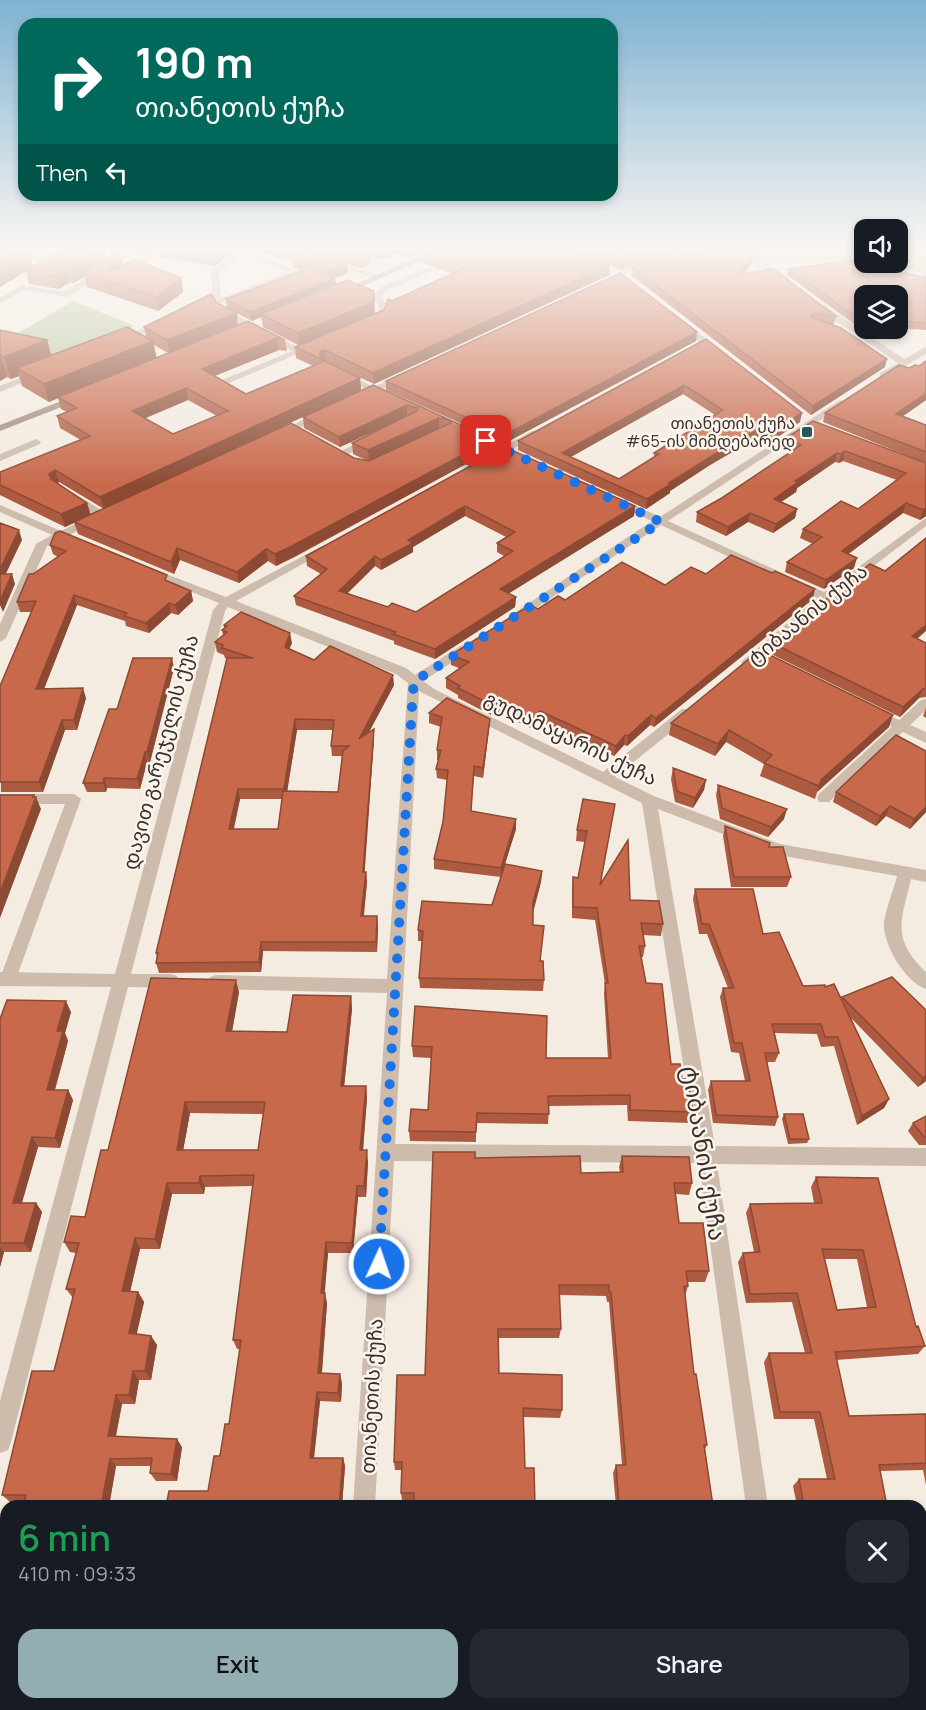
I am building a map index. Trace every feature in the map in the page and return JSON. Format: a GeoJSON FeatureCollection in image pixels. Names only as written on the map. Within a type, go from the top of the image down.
{"type":"FeatureCollection","features":[{"type":"Feature","properties":{"kind":"street"},"geometry":{"type":"LineString","coordinates":[[106,346],[132,339],[158,326]]}},
{"type":"Feature","properties":{"kind":"street"},"geometry":{"type":"LineString","coordinates":[[249,326],[299,351]]}},
{"type":"Feature","properties":{"kind":"street"},"geometry":{"type":"LineString","coordinates":[[243,332],[258,326]]}},
{"type":"Feature","properties":{"kind":"street"},"geometry":{"type":"LineString","coordinates":[[684,326],[731,362]]}},
{"type":"Feature","properties":{"kind":"street"},"geometry":{"type":"LineString","coordinates":[[847,326],[903,362]]}},
{"type":"Feature","properties":{"kind":"street"},"geometry":{"type":"LineString","coordinates":[[694,347],[704,342]]}},
{"type":"Feature","properties":{"kind":"street"},"geometry":{"type":"LineString","coordinates":[[220,384],[320,343]]}},
{"type":"Feature","properties":{"kind":"street"},"geometry":{"type":"LineString","coordinates":[[876,380],[926,350]]}},
{"type":"Feature","properties":{"kind":"street"},"geometry":{"type":"LineString","coordinates":[[353,399],[379,392],[417,369]]}},
{"type":"Feature","properties":{"kind":"street"},"geometry":{"type":"LineString","coordinates":[[335,371],[379,392]]}},
{"type":"Feature","properties":{"kind":"street"},"geometry":{"type":"LineString","coordinates":[[0,389],[43,372]]}},
{"type":"Feature","properties":{"kind":"street"},"geometry":{"type":"LineString","coordinates":[[0,428],[85,394]]}},
{"type":"Feature","properties":{"kind":"street"},"geometry":{"type":"LineString","coordinates":[[504,623],[848,398]]}},
{"type":"Feature","properties":{"kind":"street"},"geometry":{"type":"LineString","coordinates":[[270,438],[296,431],[332,409]]}},
{"type":"Feature","properties":{"kind":"street"},"geometry":{"type":"LineString","coordinates":[[484,461],[547,427]]}},
{"type":"Feature","properties":{"kind":"street"},"geometry":{"type":"LineString","coordinates":[[350,459],[335,451],[381,434]]}},
{"type":"Feature","properties":{"kind":"street"},"geometry":{"type":"LineString","coordinates":[[0,458],[36,442]]}},
{"type":"Feature","properties":{"kind":"street"},"geometry":{"type":"LineString","coordinates":[[0,638],[42,544],[107,512],[60,487]]}},
{"type":"Feature","properties":{"kind":"street"},"geometry":{"type":"LineString","coordinates":[[609,498],[825,597]]}},
{"type":"Feature","properties":{"kind":"street"},"geometry":{"type":"LineString","coordinates":[[0,508],[82,543]]}},
{"type":"Feature","properties":{"kind":"street","name":"ტიბაანის ქუჩა"},"geometry":{"type":"LineString","coordinates":[[739,669],[762,656],[825,597],[926,520]]}},
{"type":"Feature","properties":{"kind":"street"},"geometry":{"type":"LineString","coordinates":[[226,602],[329,546]]}},
{"type":"Feature","properties":{"kind":"street","name":"გუდამაყარის ქუჩა"},"geometry":{"type":"LineString","coordinates":[[137,566],[401,671],[429,692],[649,801],[778,849],[905,874],[926,876]]}},
{"type":"Feature","properties":{"kind":"street","name":"დავით გარეჯელის ქუჩა"},"geometry":{"type":"LineString","coordinates":[[0,1442],[219,610],[226,602]]}},
{"type":"Feature","properties":{"kind":"street"},"geometry":{"type":"LineString","coordinates":[[415,681],[474,642]]}},
{"type":"Feature","properties":{"kind":"street","name":"თიანეთის ქუჩა"},"geometry":{"type":"LineString","coordinates":[[364,1500],[415,681]]}},
{"type":"Feature","properties":{"kind":"street"},"geometry":{"type":"LineString","coordinates":[[825,798],[926,703]]}},
{"type":"Feature","properties":{"kind":"street"},"geometry":{"type":"LineString","coordinates":[[605,778],[694,705]]}},
{"type":"Feature","properties":{"kind":"street"},"geometry":{"type":"LineString","coordinates":[[860,705],[926,738]]}},
{"type":"Feature","properties":{"kind":"street"},"geometry":{"type":"LineString","coordinates":[[0,799],[74,799],[4,979],[395,986]]}},
{"type":"Feature","properties":{"kind":"street","name":"ტიბაანის ქუჩა"},"geometry":{"type":"LineString","coordinates":[[649,801],[707,1156],[756,1500]]}},
{"type":"Feature","properties":{"kind":"street"},"geometry":{"type":"LineString","coordinates":[[905,874],[892,927],[904,961],[926,982]]}},
{"type":"Feature","properties":{"kind":"street"},"geometry":{"type":"LineString","coordinates":[[385,1152],[926,1157]]}},
{"type":"Feature","properties":{"kind":"green space"},"geometry":{"type":"Polygon","coordinates":[[[31,326],[135,326],[45,363],[0,344],[31,326]]]}},
{"type":"Feature","properties":{"kind":"building"},"geometry":{"type":"Polygon","coordinates":[[[146,326],[204,326],[167,340],[144,327],[146,326]]]}},
{"type":"Feature","properties":{"kind":"building"},"geometry":{"type":"Polygon","coordinates":[[[236,326],[257,326],[285,340],[277,338],[202,369],[246,394],[325,361],[360,378],[100,497],[55,470],[49,474],[51,479],[87,503],[61,514],[0,485],[0,472],[90,436],[57,416],[77,408],[58,397],[236,326]],[[186,388],[132,411],[173,434],[228,411],[186,388]]]}},
{"type":"Feature","properties":{"kind":"building"},"geometry":{"type":"Polygon","coordinates":[[[284,326],[316,326],[298,333],[284,326]]]}},
{"type":"Feature","properties":{"kind":"building"},"geometry":{"type":"Polygon","coordinates":[[[346,326],[477,326],[373,373],[325,350],[320,351],[320,359],[295,347],[346,326]]]}},
{"type":"Feature","properties":{"kind":"building"},"geometry":{"type":"Polygon","coordinates":[[[506,326],[689,326],[697,332],[505,435],[386,381],[506,326]]]}},
{"type":"Feature","properties":{"kind":"building"},"geometry":{"type":"Polygon","coordinates":[[[709,326],[835,326],[887,359],[813,406],[709,326]]]}},
{"type":"Feature","properties":{"kind":"building"},"geometry":{"type":"Polygon","coordinates":[[[127,327],[153,341],[44,384],[17,368],[127,327]]]}},
{"type":"Feature","properties":{"kind":"building"},"geometry":{"type":"Polygon","coordinates":[[[0,330],[47,340],[4,357],[0,355],[0,330]]]}},
{"type":"Feature","properties":{"kind":"building"},"geometry":{"type":"Polygon","coordinates":[[[706,339],[802,413],[772,432],[760,428],[669,483],[671,484],[647,499],[518,441],[706,339]],[[684,385],[562,453],[619,479],[659,454],[654,453],[723,410],[684,385]]]}},
{"type":"Feature","properties":{"kind":"building"},"geometry":{"type":"Polygon","coordinates":[[[926,361],[926,393],[896,414],[926,425],[926,452],[825,413],[899,365],[909,368],[919,366],[926,361]]]}},
{"type":"Feature","properties":{"kind":"building"},"geometry":{"type":"Polygon","coordinates":[[[373,385],[492,439],[292,546],[275,554],[266,549],[237,572],[177,548],[171,562],[74,522],[291,423],[354,458],[369,461],[451,423],[449,420],[439,418],[368,450],[352,443],[417,411],[418,408],[407,405],[339,437],[303,417],[373,385]]]}},
{"type":"Feature","properties":{"kind":"building"},"geometry":{"type":"Polygon","coordinates":[[[813,421],[926,463],[926,508],[923,510],[906,503],[842,551],[857,558],[826,580],[787,562],[822,537],[803,529],[841,501],[858,509],[906,473],[845,451],[841,454],[837,453],[795,481],[798,482],[774,499],[797,509],[776,524],[750,513],[728,527],[697,512],[801,445],[786,438],[813,421]]]}},
{"type":"Feature","properties":{"kind":"building"},"geometry":{"type":"Polygon","coordinates":[[[505,447],[635,506],[500,589],[516,597],[435,649],[393,634],[396,632],[294,596],[327,569],[306,556],[505,447]],[[465,506],[408,540],[413,543],[381,560],[375,556],[339,591],[388,607],[392,603],[416,612],[513,551],[497,543],[515,532],[465,506]]]}},
{"type":"Feature","properties":{"kind":"building"},"geometry":{"type":"Polygon","coordinates":[[[0,523],[19,530],[0,569],[0,523]]]}},
{"type":"Feature","properties":{"kind":"building"},"geometry":{"type":"Polygon","coordinates":[[[60,531],[167,575],[165,580],[191,591],[175,605],[169,603],[146,623],[124,616],[127,613],[74,595],[36,689],[83,688],[74,720],[62,720],[39,782],[0,782],[0,686],[36,601],[17,602],[29,574],[33,574],[66,551],[50,545],[55,533],[60,531]]]}},
{"type":"Feature","properties":{"kind":"building"},"geometry":{"type":"Polygon","coordinates":[[[926,538],[926,625],[912,636],[926,643],[926,688],[903,707],[772,643],[870,564],[885,571],[926,538]]]}},
{"type":"Feature","properties":{"kind":"building"},"geometry":{"type":"Polygon","coordinates":[[[731,555],[815,589],[656,718],[651,715],[628,736],[625,735],[616,746],[540,711],[532,719],[492,700],[492,705],[458,688],[460,686],[446,678],[469,662],[451,655],[530,605],[538,609],[558,596],[565,600],[622,562],[665,585],[691,567],[706,574],[731,555]]]}},
{"type":"Feature","properties":{"kind":"building"},"geometry":{"type":"Polygon","coordinates":[[[0,574],[12,574],[0,601],[0,574]]]}},
{"type":"Feature","properties":{"kind":"building"},"geometry":{"type":"Polygon","coordinates":[[[241,612],[290,633],[285,647],[314,660],[330,646],[393,675],[359,739],[374,729],[363,872],[366,872],[361,916],[377,916],[376,942],[261,942],[259,962],[156,963],[158,953],[156,953],[227,658],[253,658],[222,648],[223,645],[215,642],[227,632],[222,630],[227,626],[224,625],[241,612]],[[295,719],[284,789],[238,789],[229,829],[278,829],[283,791],[338,792],[343,751],[349,746],[331,746],[334,720],[295,719]]]}},
{"type":"Feature","properties":{"kind":"building"},"geometry":{"type":"Polygon","coordinates":[[[760,650],[893,715],[821,780],[819,786],[764,763],[772,755],[729,730],[718,744],[671,723],[760,650]]]}},
{"type":"Feature","properties":{"kind":"building"},"geometry":{"type":"Polygon","coordinates":[[[133,658],[172,658],[147,752],[145,752],[137,779],[104,778],[103,783],[83,783],[109,709],[117,709],[133,658]]]}},
{"type":"Feature","properties":{"kind":"building"},"geometry":{"type":"Polygon","coordinates":[[[447,698],[490,719],[483,768],[474,766],[471,811],[516,819],[501,868],[434,859],[443,822],[448,770],[436,769],[441,750],[437,750],[442,717],[429,713],[447,698]]]}},
{"type":"Feature","properties":{"kind":"building"},"geometry":{"type":"Polygon","coordinates":[[[896,735],[926,751],[926,807],[914,819],[890,806],[880,816],[836,792],[896,735]]]}},
{"type":"Feature","properties":{"kind":"building"},"geometry":{"type":"Polygon","coordinates":[[[673,768],[706,780],[695,798],[677,791],[673,768]]]}},
{"type":"Feature","properties":{"kind":"building"},"geometry":{"type":"Polygon","coordinates":[[[718,785],[787,809],[771,827],[722,808],[718,785]]]}},
{"type":"Feature","properties":{"kind":"building"},"geometry":{"type":"Polygon","coordinates":[[[0,795],[34,795],[33,797],[36,797],[0,893],[0,795]]]}},
{"type":"Feature","properties":{"kind":"building"},"geometry":{"type":"Polygon","coordinates":[[[583,799],[615,804],[600,885],[628,840],[630,900],[659,901],[663,924],[641,923],[645,946],[639,946],[646,983],[662,984],[671,1064],[680,1064],[682,1079],[688,1079],[693,1112],[630,1110],[630,1095],[548,1096],[549,1114],[477,1113],[476,1132],[409,1131],[411,1109],[428,1110],[432,1047],[412,1046],[415,1006],[547,1016],[546,1058],[611,1058],[605,983],[608,983],[597,908],[573,907],[573,877],[578,878],[587,831],[577,830],[583,799]]]}},
{"type":"Feature","properties":{"kind":"building"},"geometry":{"type":"Polygon","coordinates":[[[725,826],[770,843],[769,847],[783,847],[791,877],[734,877],[725,826]]]}},
{"type":"Feature","properties":{"kind":"building"},"geometry":{"type":"Polygon","coordinates":[[[505,864],[542,871],[533,902],[533,925],[544,926],[540,961],[543,961],[544,980],[419,978],[423,931],[418,930],[422,901],[492,905],[505,864]]]}},
{"type":"Feature","properties":{"kind":"building"},"geometry":{"type":"Polygon","coordinates":[[[695,889],[753,889],[763,934],[779,932],[803,986],[825,985],[825,987],[834,984],[889,1099],[862,1116],[838,1037],[825,1037],[821,1024],[772,1024],[779,1053],[765,1053],[778,1117],[716,1115],[711,1081],[750,1081],[742,1043],[734,1043],[723,988],[734,988],[709,924],[702,924],[695,889]]]}},
{"type":"Feature","properties":{"kind":"building"},"geometry":{"type":"Polygon","coordinates":[[[892,977],[926,1010],[926,1076],[923,1078],[842,997],[892,977]]]}},
{"type":"Feature","properties":{"kind":"building"},"geometry":{"type":"Polygon","coordinates":[[[151,978],[236,980],[226,1031],[287,1032],[293,995],[351,996],[341,1086],[366,1086],[360,1150],[367,1150],[364,1186],[357,1186],[352,1243],[326,1242],[321,1293],[325,1293],[318,1373],[340,1374],[338,1393],[317,1392],[310,1458],[343,1458],[340,1500],[167,1500],[169,1491],[208,1491],[214,1456],[220,1456],[225,1424],[229,1424],[241,1340],[233,1340],[254,1175],[200,1176],[199,1183],[167,1183],[155,1239],[135,1238],[122,1291],[138,1292],[129,1333],[151,1336],[145,1371],[133,1371],[129,1395],[116,1395],[108,1436],[177,1439],[171,1474],[150,1473],[152,1458],[110,1459],[102,1500],[25,1500],[26,1495],[2,1495],[32,1371],[54,1371],[75,1289],[66,1289],[79,1243],[64,1242],[71,1216],[85,1217],[101,1150],[108,1150],[151,978]],[[185,1102],[177,1150],[258,1150],[265,1102],[185,1102]]]}},
{"type":"Feature","properties":{"kind":"building"},"geometry":{"type":"Polygon","coordinates":[[[7,1000],[66,1001],[57,1031],[63,1031],[47,1090],[68,1090],[55,1138],[32,1137],[13,1203],[36,1203],[24,1243],[0,1243],[0,1019],[7,1000]]]}},
{"type":"Feature","properties":{"kind":"building"},"geometry":{"type":"Polygon","coordinates":[[[784,1114],[803,1114],[809,1139],[790,1139],[784,1114]]]}},
{"type":"Feature","properties":{"kind":"building"},"geometry":{"type":"Polygon","coordinates":[[[926,1116],[926,1137],[924,1137],[913,1123],[926,1116]]]}},
{"type":"Feature","properties":{"kind":"building"},"geometry":{"type":"Polygon","coordinates":[[[433,1152],[475,1152],[475,1158],[580,1156],[581,1173],[623,1172],[622,1156],[689,1157],[692,1183],[674,1183],[679,1223],[703,1223],[709,1271],[686,1271],[688,1286],[684,1286],[694,1374],[696,1374],[707,1445],[704,1445],[712,1500],[619,1500],[616,1465],[626,1465],[609,1285],[559,1285],[561,1329],[498,1329],[499,1373],[562,1375],[562,1410],[523,1408],[525,1468],[534,1468],[535,1500],[414,1500],[414,1493],[401,1493],[402,1462],[394,1462],[397,1375],[425,1375],[433,1152]]]}},
{"type":"Feature","properties":{"kind":"building"},"geometry":{"type":"Polygon","coordinates":[[[816,1177],[878,1178],[916,1327],[918,1326],[925,1346],[835,1352],[849,1416],[926,1414],[926,1463],[879,1465],[886,1500],[803,1500],[799,1479],[835,1479],[820,1412],[780,1412],[769,1353],[812,1353],[797,1293],[750,1294],[743,1253],[760,1252],[750,1204],[822,1203],[816,1177]],[[822,1249],[837,1310],[876,1307],[863,1250],[822,1249]]]}},
{"type":"Feature","properties":{"kind":"place","name":"თიანეთის ქუჩა #65-ის მიმდებარედ"},"geometry":{"type":"Point","coordinates":[807,432]}},
{"type":"Feature","properties":{"kind":"route"},"geometry":{"type":"LineString","coordinates":[[379,1264],[415,681],[661,522],[486,441]]}}]}
